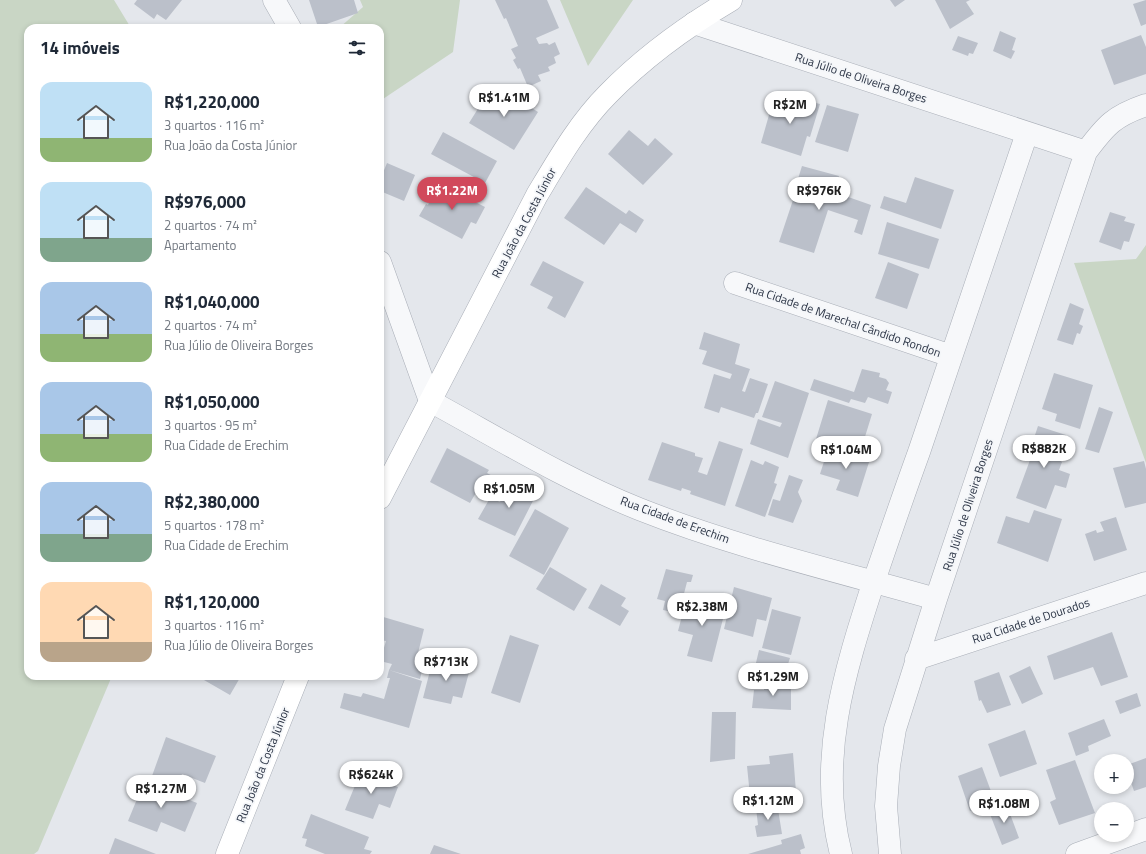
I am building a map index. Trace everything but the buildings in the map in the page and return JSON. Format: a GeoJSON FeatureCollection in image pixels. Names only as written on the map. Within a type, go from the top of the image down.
{"type":"FeatureCollection","features":[{"type":"Feature","properties":{"kind":"main road","name":"Rua João da Costa Júnior"},"geometry":{"type":"LineString","coordinates":[[384,490],[537,196],[562,153],[583,123],[608,94],[657,51],[694,24],[731,0]]}},
{"type":"Feature","properties":{"kind":"main road","name":"Rua João da Costa Júnior"},"geometry":{"type":"LineString","coordinates":[[227,854],[296,680]]}},
{"type":"Feature","properties":{"kind":"street"},"geometry":{"type":"LineString","coordinates":[[274,0],[288,24]]}},
{"type":"Feature","properties":{"kind":"street","name":"Rua Júlio de Oliveira Borges"},"geometry":{"type":"LineString","coordinates":[[694,24],[1086,152],[916,659],[895,729],[889,766],[886,806],[890,854]]}},
{"type":"Feature","properties":{"kind":"street"},"geometry":{"type":"LineString","coordinates":[[1086,152],[1103,130],[1124,112],[1146,104]]}},
{"type":"Feature","properties":{"kind":"street"},"geometry":{"type":"LineString","coordinates":[[841,854],[832,799],[831,753],[834,728],[847,670],[874,582],[1027,133]]}},
{"type":"Feature","properties":{"kind":"street"},"geometry":{"type":"LineString","coordinates":[[384,273],[430,401]]}},
{"type":"Feature","properties":{"kind":"street","name":"Rua Cidade de Marechal Cândido Rondon"},"geometry":{"type":"LineString","coordinates":[[735,283],[951,356]]}},
{"type":"Feature","properties":{"kind":"street","name":"Rua Cidade de Erechim"},"geometry":{"type":"LineString","coordinates":[[430,401],[595,490],[638,509],[736,543],[936,599]]}},
{"type":"Feature","properties":{"kind":"street","name":"Rua Cidade de Dourados"},"geometry":{"type":"LineString","coordinates":[[916,659],[1146,583]]}},
{"type":"Feature","properties":{"kind":"street"},"geometry":{"type":"LineString","coordinates":[[1076,854],[1146,829]]}},
{"type":"Feature","properties":{"kind":"green space"},"geometry":{"type":"Polygon","coordinates":[[[0,0],[114,0],[129,24],[24,24],[24,680],[110,680],[38,851],[34,854],[0,854],[0,0]]]}},
{"type":"Feature","properties":{"kind":"green space"},"geometry":{"type":"Polygon","coordinates":[[[360,0],[460,0],[453,52],[384,98],[384,24],[344,24],[363,7],[360,0]]]}},
{"type":"Feature","properties":{"kind":"green space"},"geometry":{"type":"Polygon","coordinates":[[[560,0],[633,0],[588,66],[560,0]]]}},
{"type":"Feature","properties":{"kind":"green space"},"geometry":{"type":"Polygon","coordinates":[[[1146,245],[1146,463],[1074,263],[1136,259],[1146,245]]]}}]}
